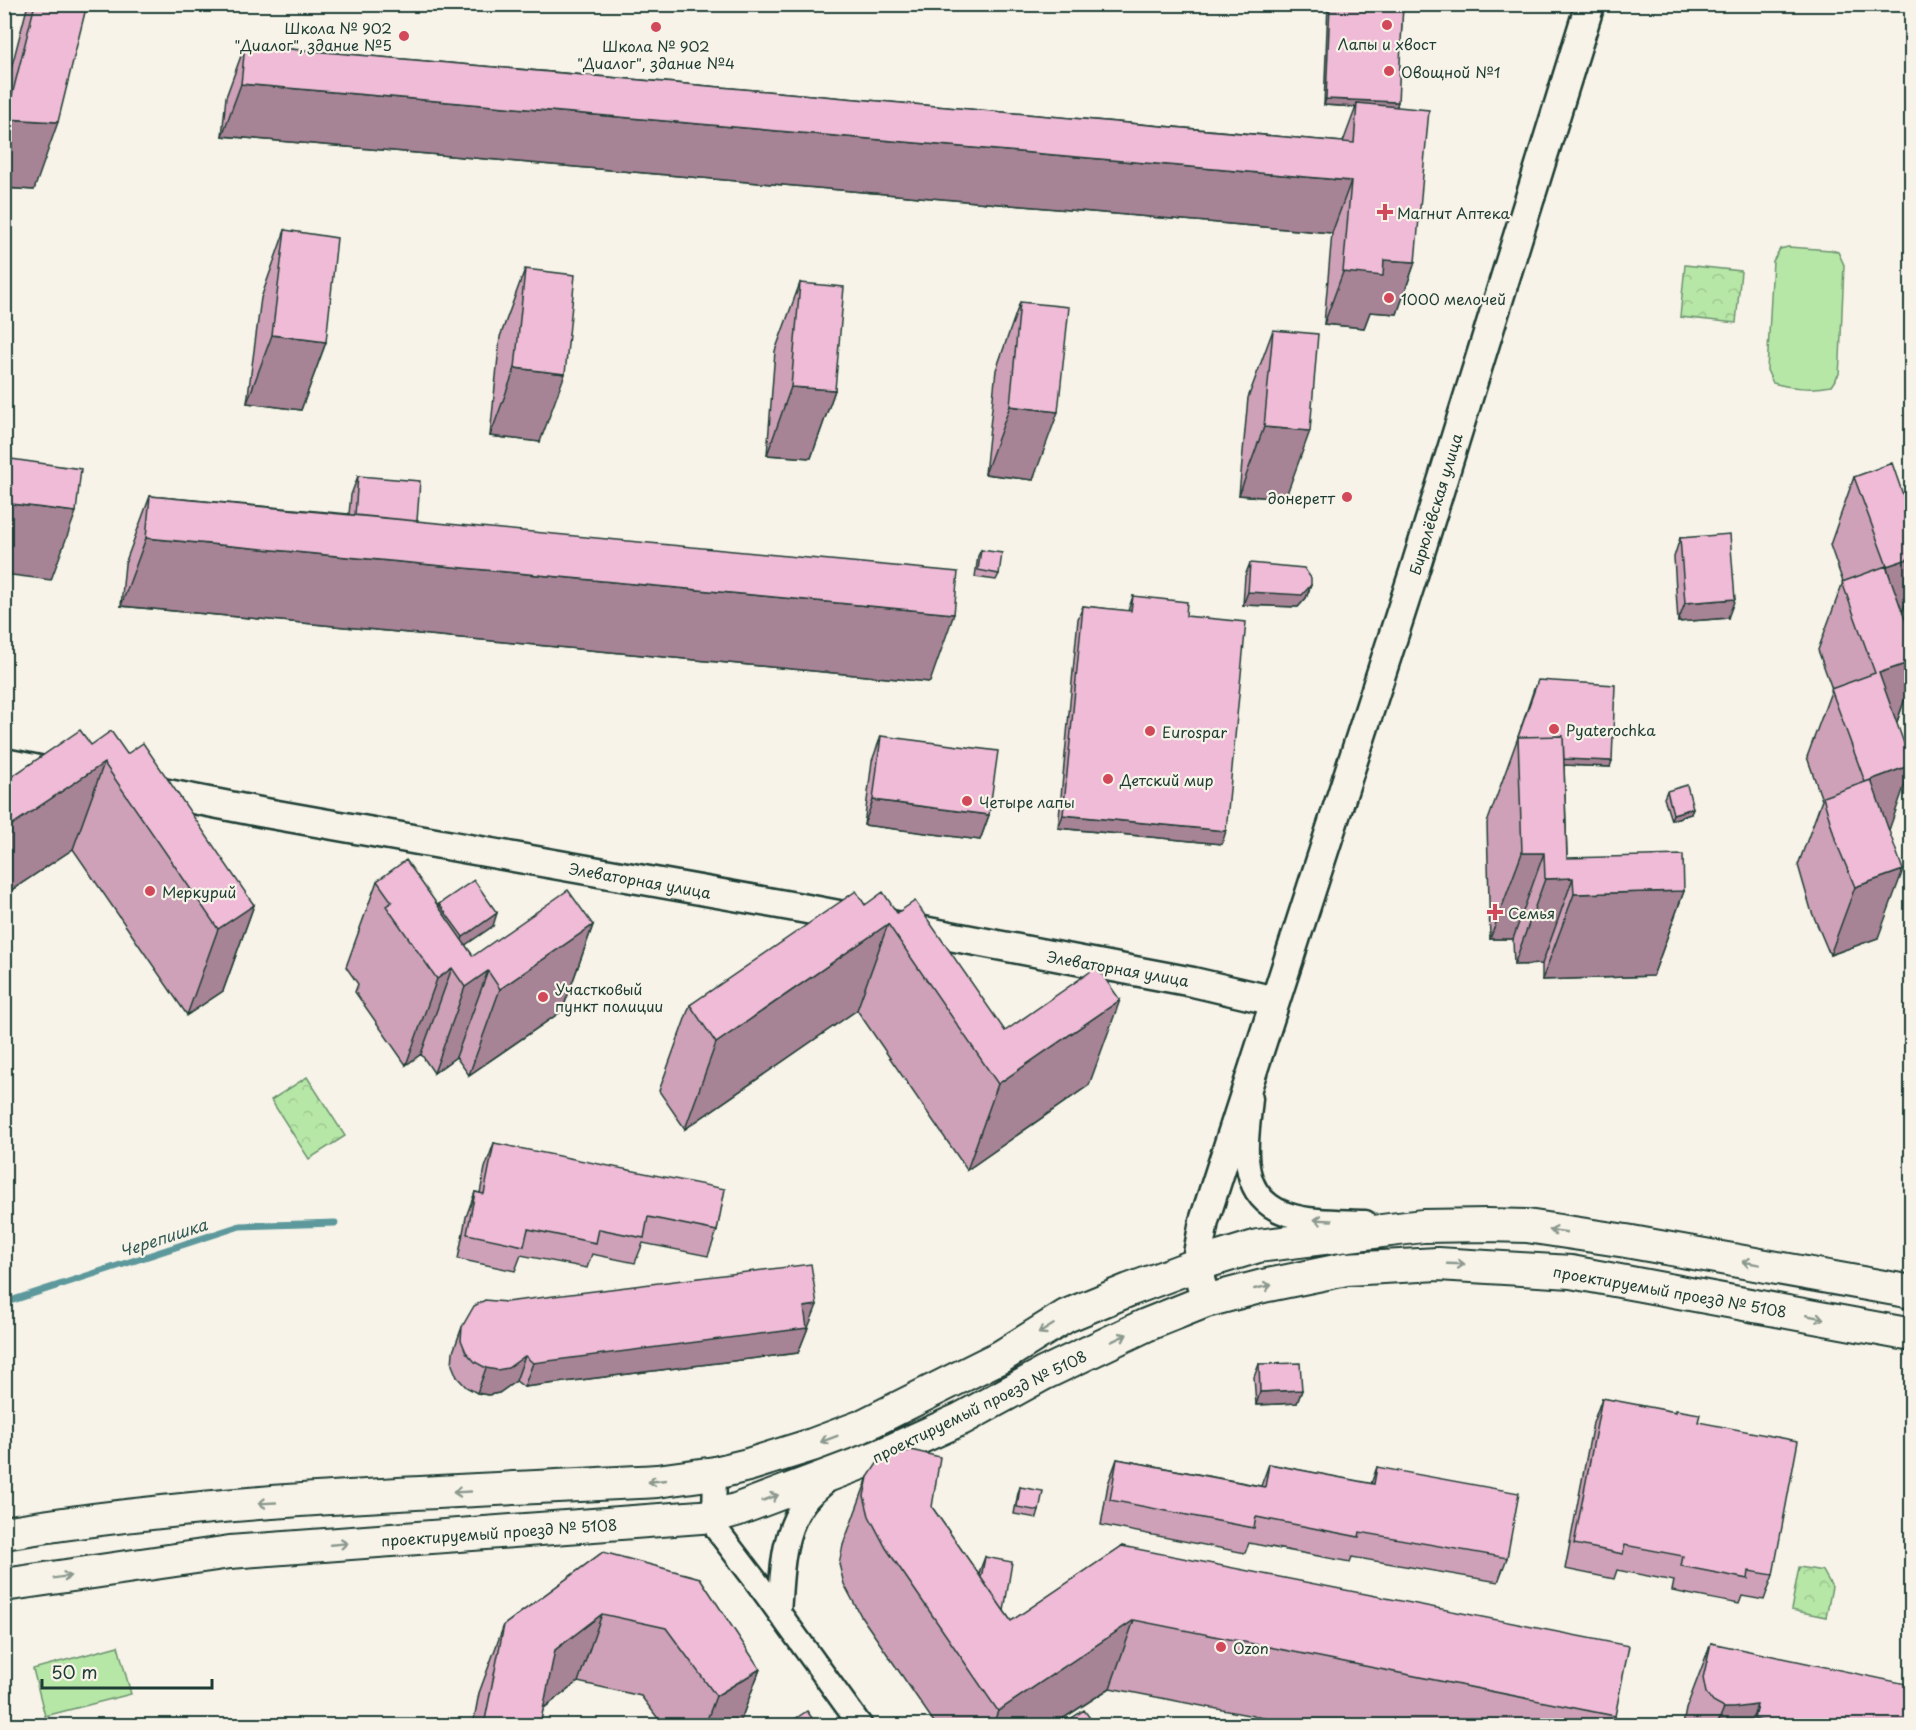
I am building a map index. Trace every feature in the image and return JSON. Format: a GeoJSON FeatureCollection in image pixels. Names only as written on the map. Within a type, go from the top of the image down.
{"type":"FeatureCollection","features":[{"type":"Feature","properties":{"kind":"main road"},"geometry":{"type":"LineString","coordinates":[[4,1533],[79,1521],[217,1506],[657,1481],[715,1473],[812,1445],[860,1427],[1002,1356],[1066,1317],[1196,1265],[1258,1246],[1423,1226],[1487,1225],[1549,1230],[1638,1243],[1911,1292]]}},
{"type":"Feature","properties":{"kind":"main road","name":"проектируемый проезд № 5108"},"geometry":{"type":"LineString","coordinates":[[4,1585],[230,1552],[714,1515],[736,1510],[877,1457],[960,1419],[1042,1374],[1146,1325],[1206,1301],[1263,1286],[1346,1269],[1438,1264],[1571,1272],[1911,1335]]}},
{"type":"Feature","properties":{"kind":"street","name":"Бирюлёвская улица"},"geometry":{"type":"LineString","coordinates":[[1196,1265],[1204,1221],[1414,572],[1590,4]]}},
{"type":"Feature","properties":{"kind":"street","name":"Элеваторная улица"},"geometry":{"type":"LineString","coordinates":[[4,763],[260,812],[807,909],[1193,981],[1275,1001]]}},
{"type":"Feature","properties":{"kind":"street"},"geometry":{"type":"LineString","coordinates":[[1253,1070],[1248,1171],[1256,1190],[1269,1205],[1300,1219],[1423,1226]]}},
{"type":"Feature","properties":{"kind":"street"},"geometry":{"type":"LineString","coordinates":[[1196,1265],[1206,1301]]}},
{"type":"Feature","properties":{"kind":"street"},"geometry":{"type":"LineString","coordinates":[[715,1473],[714,1515],[717,1530],[861,1725]]}},
{"type":"Feature","properties":{"kind":"street"},"geometry":{"type":"LineString","coordinates":[[779,1614],[783,1560],[795,1516],[806,1500],[835,1474]]}},
{"type":"Feature","properties":{"kind":"green space"},"geometry":{"type":"Polygon","coordinates":[[[1788,247],[1838,252],[1844,265],[1839,374],[1831,386],[1810,388],[1780,385],[1773,383],[1767,370],[1773,261],[1780,249],[1788,247]]]}},
{"type":"Feature","properties":{"kind":"green space"},"geometry":{"type":"Polygon","coordinates":[[[1685,265],[1741,271],[1736,323],[1680,317],[1685,265]]]}},
{"type":"Feature","properties":{"kind":"green space"},"geometry":{"type":"Polygon","coordinates":[[[307,1077],[345,1136],[309,1159],[271,1100],[307,1077]]]}},
{"type":"Feature","properties":{"kind":"green space"},"geometry":{"type":"Polygon","coordinates":[[[1799,1567],[1823,1571],[1832,1587],[1826,1617],[1791,1610],[1799,1567]]]}},
{"type":"Feature","properties":{"kind":"green space"},"geometry":{"type":"Polygon","coordinates":[[[118,1646],[131,1694],[45,1716],[33,1669],[118,1646]]]}},
{"type":"Feature","properties":{"kind":"building"},"geometry":{"type":"Polygon","coordinates":[[[35,4],[87,4],[58,122],[6,119],[35,4]]]}},
{"type":"Feature","properties":{"kind":"building"},"geometry":{"type":"Polygon","coordinates":[[[1330,4],[1403,4],[1398,102],[1326,99],[1330,4]]]}},
{"type":"Feature","properties":{"kind":"building"},"geometry":{"type":"Polygon","coordinates":[[[245,45],[1354,143],[1357,103],[1429,110],[1415,262],[1384,260],[1383,276],[1343,272],[1351,181],[241,84],[245,45]]]}},
{"type":"Feature","properties":{"kind":"building"},"geometry":{"type":"Polygon","coordinates":[[[285,230],[337,238],[326,342],[272,335],[285,230]]]}},
{"type":"Feature","properties":{"kind":"building"},"geometry":{"type":"Polygon","coordinates":[[[525,269],[575,275],[565,374],[515,368],[525,269]]]}},
{"type":"Feature","properties":{"kind":"building"},"geometry":{"type":"Polygon","coordinates":[[[800,283],[844,287],[835,390],[791,387],[800,283]]]}},
{"type":"Feature","properties":{"kind":"building"},"geometry":{"type":"Polygon","coordinates":[[[1020,302],[1069,307],[1058,412],[1010,406],[1020,302]]]}},
{"type":"Feature","properties":{"kind":"building"},"geometry":{"type":"Polygon","coordinates":[[[1273,330],[1318,334],[1310,431],[1264,427],[1273,330]]]}},
{"type":"Feature","properties":{"kind":"building"},"geometry":{"type":"Polygon","coordinates":[[[4,458],[81,469],[76,512],[4,503],[4,458]]]}},
{"type":"Feature","properties":{"kind":"building"},"geometry":{"type":"Polygon","coordinates":[[[1892,463],[1911,518],[1911,558],[1887,566],[1854,477],[1892,463]]]}},
{"type":"Feature","properties":{"kind":"building"},"geometry":{"type":"Polygon","coordinates":[[[358,476],[420,481],[417,521],[355,515],[358,476]]]}},
{"type":"Feature","properties":{"kind":"building"},"geometry":{"type":"Polygon","coordinates":[[[150,496],[958,572],[954,614],[146,538],[150,496]]]}},
{"type":"Feature","properties":{"kind":"building"},"geometry":{"type":"Polygon","coordinates":[[[1730,534],[1735,599],[1685,603],[1680,538],[1730,534]]]}},
{"type":"Feature","properties":{"kind":"building"},"geometry":{"type":"Polygon","coordinates":[[[981,550],[1002,553],[999,574],[978,570],[981,550]]]}},
{"type":"Feature","properties":{"kind":"building"},"geometry":{"type":"Polygon","coordinates":[[[1250,563],[1304,568],[1311,578],[1311,585],[1302,595],[1248,592],[1250,563]]]}},
{"type":"Feature","properties":{"kind":"building"},"geometry":{"type":"Polygon","coordinates":[[[1886,566],[1911,636],[1911,662],[1879,673],[1911,765],[1865,782],[1831,689],[1875,673],[1842,582],[1886,566]]]}},
{"type":"Feature","properties":{"kind":"building","name":"Eurospar"},"geometry":{"type":"Polygon","coordinates":[[[1133,596],[1187,602],[1186,616],[1246,622],[1226,831],[1063,815],[1083,606],[1131,611],[1133,596]]]}},
{"type":"Feature","properties":{"kind":"building"},"geometry":{"type":"Polygon","coordinates":[[[1538,680],[1615,685],[1612,761],[1564,759],[1563,736],[1518,737],[1538,680]]]}},
{"type":"Feature","properties":{"kind":"building"},"geometry":{"type":"Polygon","coordinates":[[[80,730],[91,745],[111,731],[127,754],[143,743],[254,905],[218,929],[104,763],[4,830],[4,782],[80,730]]]}},
{"type":"Feature","properties":{"kind":"building"},"geometry":{"type":"Polygon","coordinates":[[[881,736],[998,751],[989,815],[873,800],[881,736]]]}},
{"type":"Feature","properties":{"kind":"building"},"geometry":{"type":"Polygon","coordinates":[[[1563,736],[1567,858],[1683,855],[1684,891],[1574,894],[1573,878],[1545,879],[1544,853],[1522,853],[1518,737],[1563,736]]]}},
{"type":"Feature","properties":{"kind":"building"},"geometry":{"type":"Polygon","coordinates":[[[1871,780],[1903,870],[1855,887],[1836,842],[1823,797],[1871,780]]]}},
{"type":"Feature","properties":{"kind":"building"},"geometry":{"type":"Polygon","coordinates":[[[1687,785],[1693,808],[1673,814],[1667,791],[1687,785]]]}},
{"type":"Feature","properties":{"kind":"building"},"geometry":{"type":"Polygon","coordinates":[[[406,860],[473,956],[568,890],[593,925],[500,989],[488,971],[465,987],[452,968],[437,979],[386,906],[392,902],[377,881],[406,860]]]}},
{"type":"Feature","properties":{"kind":"building"},"geometry":{"type":"Polygon","coordinates":[[[474,880],[497,913],[463,937],[439,904],[474,880]]]}},
{"type":"Feature","properties":{"kind":"building"},"geometry":{"type":"Polygon","coordinates":[[[856,891],[865,905],[883,892],[897,913],[915,901],[1005,1031],[1097,967],[1120,1000],[998,1084],[888,924],[716,1043],[690,1005],[856,891]]]}},
{"type":"Feature","properties":{"kind":"building"},"geometry":{"type":"Polygon","coordinates":[[[494,1143],[725,1189],[717,1231],[648,1217],[644,1238],[599,1229],[596,1243],[528,1229],[524,1246],[467,1234],[475,1192],[484,1194],[494,1143]]]}},
{"type":"Feature","properties":{"kind":"building"},"geometry":{"type":"Polygon","coordinates":[[[811,1264],[817,1305],[804,1307],[807,1328],[533,1363],[525,1356],[508,1368],[497,1370],[486,1368],[475,1362],[466,1352],[461,1340],[462,1327],[474,1306],[485,1300],[506,1302],[811,1264]]]}},
{"type":"Feature","properties":{"kind":"building"},"geometry":{"type":"Polygon","coordinates":[[[1300,1363],[1302,1390],[1260,1392],[1259,1364],[1300,1363]]]}},
{"type":"Feature","properties":{"kind":"building"},"geometry":{"type":"Polygon","coordinates":[[[1602,1398],[1676,1412],[1676,1410],[1700,1414],[1698,1422],[1798,1441],[1773,1575],[1749,1571],[1748,1579],[1681,1566],[1683,1556],[1625,1545],[1623,1554],[1574,1544],[1602,1398]]]}},
{"type":"Feature","properties":{"kind":"building"},"geometry":{"type":"Polygon","coordinates":[[[911,1450],[940,1457],[932,1507],[1011,1621],[1122,1546],[1629,1646],[1615,1716],[1134,1620],[998,1711],[886,1548],[869,1516],[864,1496],[868,1477],[878,1462],[911,1450]]]}},
{"type":"Feature","properties":{"kind":"building"},"geometry":{"type":"Polygon","coordinates":[[[1117,1459],[1265,1487],[1269,1464],[1374,1484],[1377,1467],[1519,1493],[1507,1558],[1360,1532],[1359,1537],[1256,1517],[1254,1528],[1110,1500],[1117,1459]]]}},
{"type":"Feature","properties":{"kind":"building"},"geometry":{"type":"Polygon","coordinates":[[[1020,1487],[1043,1491],[1039,1511],[1017,1507],[1020,1487]]]}},
{"type":"Feature","properties":{"kind":"building"},"geometry":{"type":"Polygon","coordinates":[[[603,1552],[700,1578],[760,1669],[716,1696],[666,1628],[602,1614],[555,1650],[540,1725],[484,1725],[504,1625],[603,1552]]]}},
{"type":"Feature","properties":{"kind":"building"},"geometry":{"type":"Polygon","coordinates":[[[985,1557],[1012,1562],[1004,1611],[981,1578],[985,1557]]]}},
{"type":"Feature","properties":{"kind":"building"},"geometry":{"type":"Polygon","coordinates":[[[1711,1643],[1911,1685],[1911,1725],[1776,1725],[1754,1719],[1757,1705],[1724,1708],[1713,1702],[1706,1693],[1703,1678],[1711,1643]]]}},
{"type":"Feature","properties":{"kind":"building"},"geometry":{"type":"Polygon","coordinates":[[[1084,1710],[1095,1725],[1061,1725],[1084,1710]]]}},
{"type":"Feature","properties":{"kind":"building"},"geometry":{"type":"Polygon","coordinates":[[[807,1711],[817,1725],[786,1725],[807,1711]]]}},
{"type":"Feature","properties":{"kind":"waterway","name":"Черепишка"},"geometry":{"type":"LineString","coordinates":[[4,1303],[240,1226],[335,1223]]}},
{"type":"Feature","properties":{"kind":"place","name":"Лапы и хвост"},"geometry":{"type":"Point","coordinates":[1387,25]}},
{"type":"Feature","properties":{"kind":"place","name":"Школа № 902 \"Диалог\", здание №4"},"geometry":{"type":"Point","coordinates":[656,27]}},
{"type":"Feature","properties":{"kind":"place","name":"Школа № 902 \"Диалог\", здание №5"},"geometry":{"type":"Point","coordinates":[404,36]}},
{"type":"Feature","properties":{"kind":"place","name":"Овощной №1"},"geometry":{"type":"Point","coordinates":[1389,71]}},
{"type":"Feature","properties":{"kind":"place","name":"Магнит Аптека"},"geometry":{"type":"Point","coordinates":[1385,212]}},
{"type":"Feature","properties":{"kind":"place","name":"1000 мелочей"},"geometry":{"type":"Point","coordinates":[1389,298]}},
{"type":"Feature","properties":{"kind":"place","name":"донеретт"},"geometry":{"type":"Point","coordinates":[1347,497]}},
{"type":"Feature","properties":{"kind":"place","name":"Pyaterochka"},"geometry":{"type":"Point","coordinates":[1554,729]}},
{"type":"Feature","properties":{"kind":"place","name":"Eurospar"},"geometry":{"type":"Point","coordinates":[1150,731]}},
{"type":"Feature","properties":{"kind":"place","name":"Детский мир"},"geometry":{"type":"Point","coordinates":[1108,779]}},
{"type":"Feature","properties":{"kind":"place","name":"Четыре лапы"},"geometry":{"type":"Point","coordinates":[967,801]}},
{"type":"Feature","properties":{"kind":"place","name":"Меркурий"},"geometry":{"type":"Point","coordinates":[150,891]}},
{"type":"Feature","properties":{"kind":"place","name":"Семья"},"geometry":{"type":"Point","coordinates":[1495,912]}},
{"type":"Feature","properties":{"kind":"place","name":"Участковый пункт полиции"},"geometry":{"type":"Point","coordinates":[543,997]}},
{"type":"Feature","properties":{"kind":"place","name":"Ozon"},"geometry":{"type":"Point","coordinates":[1221,1647]}}]}
